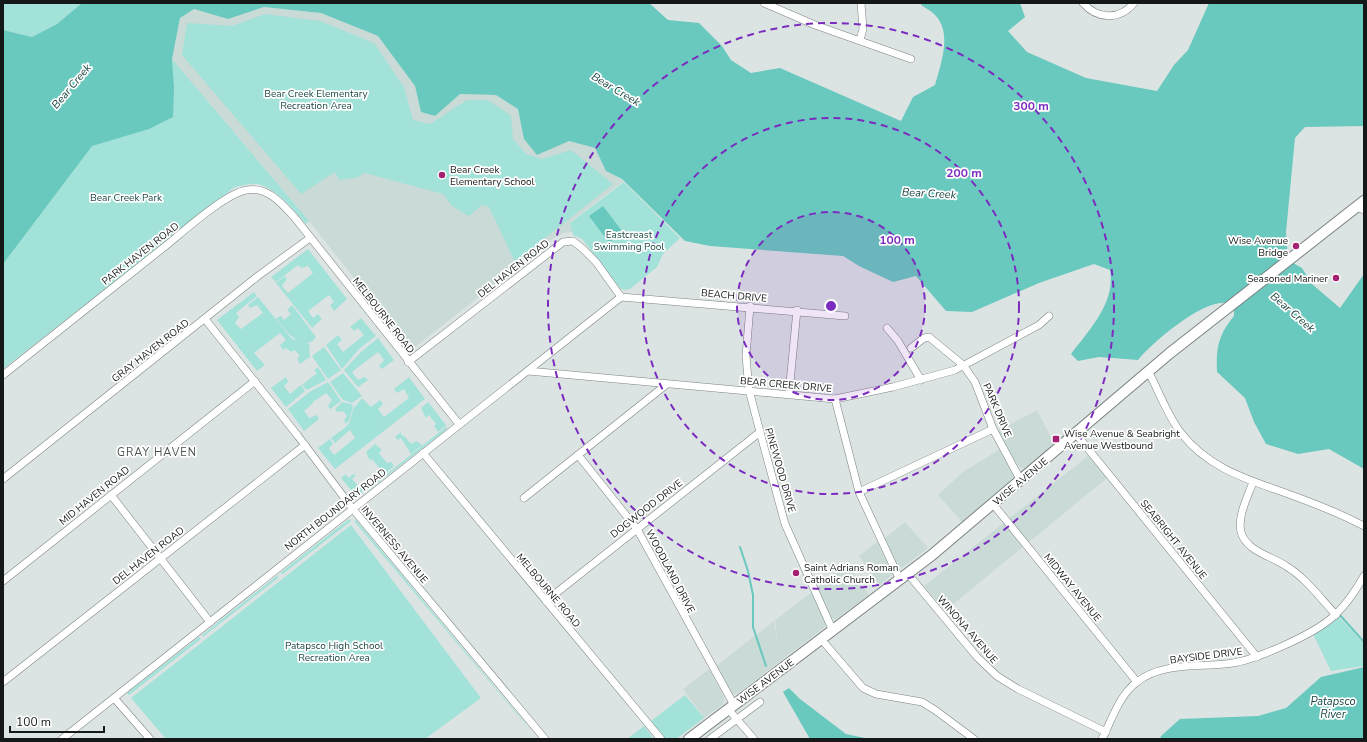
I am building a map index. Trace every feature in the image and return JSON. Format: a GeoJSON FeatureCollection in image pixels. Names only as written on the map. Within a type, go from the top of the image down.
{"type":"FeatureCollection","features":[{"type":"Feature","properties":{"kind":"main road","name":"WISE AVENUE"},"geometry":{"type":"LineString","coordinates":[[689,739],[904,577],[1207,324],[1308,245],[1362,206]]}},
{"type":"Feature","properties":{"kind":"street"},"geometry":{"type":"LineString","coordinates":[[764,3],[815,25],[911,59]]}},
{"type":"Feature","properties":{"kind":"street"},"geometry":{"type":"LineString","coordinates":[[860,40],[862,29],[861,3]]}},
{"type":"Feature","properties":{"kind":"street"},"geometry":{"type":"LineString","coordinates":[[1083,3],[1095,13],[1109,16],[1123,12],[1134,3]]}},
{"type":"Feature","properties":{"kind":"street","name":"PARK HAVEN ROAD"},"geometry":{"type":"LineString","coordinates":[[3,375],[196,221],[238,192],[254,189],[269,194],[295,218]]}},
{"type":"Feature","properties":{"kind":"street","name":"MELBOURNE ROAD"},"geometry":{"type":"LineString","coordinates":[[295,218],[408,362],[459,424]]}},
{"type":"Feature","properties":{"kind":"street","name":"GRAY HAVEN ROAD"},"geometry":{"type":"LineString","coordinates":[[3,479],[310,238]]}},
{"type":"Feature","properties":{"kind":"street","name":"DEL HAVEN ROAD"},"geometry":{"type":"LineString","coordinates":[[408,362],[563,242],[573,241],[584,249],[622,297]]}},
{"type":"Feature","properties":{"kind":"street","name":"BEACH DRIVE"},"geometry":{"type":"LineString","coordinates":[[622,297],[797,310],[845,316]]}},
{"type":"Feature","properties":{"kind":"street","name":"NORTH BOUNDARY ROAD"},"geometry":{"type":"LineString","coordinates":[[62,739],[115,699],[352,508],[622,297]]}},
{"type":"Feature","properties":{"kind":"street","name":"PINEWOOD DRIVE"},"geometry":{"type":"LineString","coordinates":[[750,306],[746,356],[749,390],[785,524],[832,631]]}},
{"type":"Feature","properties":{"kind":"street"},"geometry":{"type":"LineString","coordinates":[[789,393],[797,310]]}},
{"type":"Feature","properties":{"kind":"street","name":"BEAR CREEK DRIVE"},"geometry":{"type":"LineString","coordinates":[[528,371],[835,398],[941,375],[1039,325],[1049,316]]}},
{"type":"Feature","properties":{"kind":"street","name":"INVERNESS AVENUE"},"geometry":{"type":"LineString","coordinates":[[205,319],[255,380],[352,508],[545,739]]}},
{"type":"Feature","properties":{"kind":"street"},"geometry":{"type":"LineString","coordinates":[[887,328],[898,341],[920,380]]}},
{"type":"Feature","properties":{"kind":"street","name":"PARK DRIVE"},"geometry":{"type":"LineString","coordinates":[[911,348],[924,338],[930,337],[963,365],[979,390],[993,429],[1021,480]]}},
{"type":"Feature","properties":{"kind":"street"},"geometry":{"type":"LineString","coordinates":[[1148,372],[1177,427],[1191,444],[1219,467],[1253,482],[1324,508],[1364,526]]}},
{"type":"Feature","properties":{"kind":"street","name":"MID HAVEN ROAD"},"geometry":{"type":"LineString","coordinates":[[3,581],[255,380]]}},
{"type":"Feature","properties":{"kind":"street"},"geometry":{"type":"LineString","coordinates":[[524,498],[667,384]]}},
{"type":"Feature","properties":{"kind":"street","name":"WINONA AVENUE"},"geometry":{"type":"LineString","coordinates":[[835,398],[859,492],[904,577],[977,657],[997,676],[1104,736]]}},
{"type":"Feature","properties":{"kind":"street"},"geometry":{"type":"LineString","coordinates":[[859,492],[993,429]]}},
{"type":"Feature","properties":{"kind":"street","name":"DOGWOOD DRIVE"},"geometry":{"type":"LineString","coordinates":[[546,601],[760,432]]}},
{"type":"Feature","properties":{"kind":"street","name":"SEABRIGHT AVENUE"},"geometry":{"type":"LineString","coordinates":[[1076,434],[1256,657]]}},
{"type":"Feature","properties":{"kind":"street","name":"DEL HAVEN ROAD"},"geometry":{"type":"LineString","coordinates":[[3,682],[305,445]]}},
{"type":"Feature","properties":{"kind":"street","name":"MELBOURNE ROAD"},"geometry":{"type":"LineString","coordinates":[[423,453],[661,739]]}},
{"type":"Feature","properties":{"kind":"street","name":"WOODLAND DRIVE"},"geometry":{"type":"LineString","coordinates":[[578,455],[636,529],[737,719],[754,739]]}},
{"type":"Feature","properties":{"kind":"street"},"geometry":{"type":"LineString","coordinates":[[1253,482],[1240,522],[1244,540],[1254,549],[1273,558],[1294,572],[1336,615]]}},
{"type":"Feature","properties":{"kind":"street"},"geometry":{"type":"LineString","coordinates":[[111,495],[210,622]]}},
{"type":"Feature","properties":{"kind":"street","name":"MIDWAY AVENUE"},"geometry":{"type":"LineString","coordinates":[[993,504],[1136,682]]}},
{"type":"Feature","properties":{"kind":"street","name":"BAYSIDE DRIVE"},"geometry":{"type":"LineString","coordinates":[[1104,736],[1125,694],[1136,682],[1158,671],[1241,662],[1256,657],[1320,627],[1336,615],[1354,592],[1364,576]]}},
{"type":"Feature","properties":{"kind":"street"},"geometry":{"type":"LineString","coordinates":[[821,639],[863,688],[876,694],[922,702],[974,739]]}},
{"type":"Feature","properties":{"kind":"street"},"geometry":{"type":"LineString","coordinates":[[115,699],[150,739]]}},
{"type":"Feature","properties":{"kind":"street","name":"WISE AVENUE"},"geometry":{"type":"LineString","coordinates":[[710,739],[760,702]]}},
{"type":"Feature","properties":{"kind":"shaded area","name":"Bear Creek Elementary School"},"geometry":{"type":"Polygon","coordinates":[[[264,7],[321,13],[378,36],[415,86],[421,112],[435,116],[459,94],[496,95],[518,109],[524,139],[569,141],[595,148],[606,171],[624,181],[570,222],[573,232],[564,233],[554,238],[411,350],[309,221],[172,59],[180,18],[194,9],[228,19],[264,7]]]}},
{"type":"Feature","properties":{"kind":"shaded area"},"geometry":{"type":"Polygon","coordinates":[[[1037,410],[1054,443],[1025,468],[1021,468],[1015,462],[997,431],[1037,410]]]}},
{"type":"Feature","properties":{"kind":"shaded area"},"geometry":{"type":"Polygon","coordinates":[[[1000,449],[1014,474],[1014,478],[962,522],[938,495],[963,472],[1000,449]]]}},
{"type":"Feature","properties":{"kind":"shaded area"},"geometry":{"type":"Polygon","coordinates":[[[1088,456],[1107,478],[945,611],[924,586],[1088,456]]]}},
{"type":"Feature","properties":{"kind":"shaded area"},"geometry":{"type":"Polygon","coordinates":[[[905,522],[928,548],[902,568],[896,563],[884,539],[905,522]]]}},
{"type":"Feature","properties":{"kind":"shaded area"},"geometry":{"type":"Polygon","coordinates":[[[877,542],[893,574],[880,585],[859,556],[877,542]]]}},
{"type":"Feature","properties":{"kind":"shaded area"},"geometry":{"type":"Polygon","coordinates":[[[847,564],[869,595],[836,619],[829,616],[816,588],[847,564]]]}},
{"type":"Feature","properties":{"kind":"shaded area"},"geometry":{"type":"Polygon","coordinates":[[[812,592],[826,624],[825,627],[737,694],[731,694],[715,667],[774,621],[779,652],[775,620],[812,592]]]}},
{"type":"Feature","properties":{"kind":"shaded area"},"geometry":{"type":"Polygon","coordinates":[[[709,669],[724,697],[724,701],[723,704],[704,718],[683,689],[709,669]]]}},
{"type":"Feature","properties":{"kind":"green space"},"geometry":{"type":"Polygon","coordinates":[[[3,3],[82,3],[57,24],[32,37],[3,30],[3,3]]]}},
{"type":"Feature","properties":{"kind":"green space","name":"Bear Creek Elementary Recreation Area"},"geometry":{"type":"Polygon","coordinates":[[[265,14],[320,21],[374,43],[404,87],[413,120],[430,124],[467,100],[488,100],[511,116],[513,139],[526,154],[542,159],[571,150],[613,184],[515,262],[489,207],[482,205],[469,216],[452,206],[443,194],[365,173],[356,178],[339,180],[335,172],[301,194],[182,55],[187,23],[232,26],[265,14]]]}},
{"type":"Feature","properties":{"kind":"green space","name":"Bear Creek Park"},"geometry":{"type":"Polygon","coordinates":[[[172,59],[309,221],[306,224],[284,200],[264,186],[249,184],[235,187],[3,369],[3,244],[99,136],[173,109],[172,59]]]}},
{"type":"Feature","properties":{"kind":"green space","name":"Eastcreast Swimming Pool"},"geometry":{"type":"Polygon","coordinates":[[[624,182],[680,238],[663,254],[657,267],[630,289],[624,290],[620,288],[582,239],[573,235],[570,223],[624,182]]]}},
{"type":"Feature","properties":{"kind":"green space"},"geometry":{"type":"Polygon","coordinates":[[[308,249],[347,299],[334,311],[330,305],[334,302],[329,295],[308,311],[313,318],[318,314],[322,319],[312,328],[276,283],[285,276],[287,279],[282,286],[288,293],[313,273],[308,266],[301,268],[298,265],[276,282],[271,277],[308,249]]]}},
{"type":"Feature","properties":{"kind":"green space"},"geometry":{"type":"Polygon","coordinates":[[[254,292],[257,296],[236,313],[239,317],[235,323],[241,329],[263,313],[257,305],[250,308],[248,305],[258,297],[292,339],[309,344],[310,357],[300,364],[297,358],[300,356],[295,350],[291,352],[286,348],[283,350],[280,345],[286,340],[280,333],[254,353],[265,365],[257,371],[217,320],[254,292]]]}},
{"type":"Feature","properties":{"kind":"green space"},"geometry":{"type":"Polygon","coordinates":[[[292,305],[316,337],[311,342],[299,342],[288,333],[276,318],[281,316],[284,320],[291,314],[287,310],[292,305]]]}},
{"type":"Feature","properties":{"kind":"green space"},"geometry":{"type":"Polygon","coordinates":[[[361,318],[376,336],[359,349],[342,369],[326,345],[338,335],[342,340],[337,344],[343,352],[364,335],[358,328],[354,331],[350,327],[361,318]]]}},
{"type":"Feature","properties":{"kind":"green space"},"geometry":{"type":"Polygon","coordinates":[[[378,338],[394,360],[382,369],[379,366],[384,360],[378,352],[352,372],[358,380],[365,377],[368,380],[358,387],[344,370],[361,352],[378,338]]]}},
{"type":"Feature","properties":{"kind":"green space"},"geometry":{"type":"Polygon","coordinates":[[[324,347],[341,370],[328,379],[312,356],[324,347]]]}},
{"type":"Feature","properties":{"kind":"green space"},"geometry":{"type":"Polygon","coordinates":[[[318,367],[326,380],[307,390],[302,385],[317,373],[314,370],[318,367]]]}},
{"type":"Feature","properties":{"kind":"green space"},"geometry":{"type":"Polygon","coordinates":[[[343,373],[362,396],[352,403],[343,400],[330,382],[343,373]]]}},
{"type":"Feature","properties":{"kind":"green space"},"geometry":{"type":"Polygon","coordinates":[[[286,377],[288,382],[284,386],[290,394],[301,385],[305,391],[286,407],[271,388],[286,377]]]}},
{"type":"Feature","properties":{"kind":"green space"},"geometry":{"type":"Polygon","coordinates":[[[409,377],[425,399],[335,469],[318,448],[330,439],[333,444],[329,448],[334,455],[355,438],[350,430],[335,443],[331,438],[348,424],[353,409],[362,398],[371,407],[380,400],[383,404],[378,409],[384,417],[409,398],[404,389],[397,393],[394,389],[409,377]]]}},
{"type":"Feature","properties":{"kind":"green space"},"geometry":{"type":"Polygon","coordinates":[[[328,382],[341,401],[330,409],[328,406],[332,400],[326,393],[313,401],[314,402],[304,411],[309,418],[317,415],[319,419],[304,431],[288,409],[311,391],[328,382]]]}},
{"type":"Feature","properties":{"kind":"green space"},"geometry":{"type":"Polygon","coordinates":[[[342,402],[353,406],[350,419],[346,424],[344,420],[347,416],[343,411],[337,412],[335,409],[342,402]]]}},
{"type":"Feature","properties":{"kind":"green space"},"geometry":{"type":"Polygon","coordinates":[[[428,402],[446,425],[438,432],[434,426],[436,424],[429,415],[426,418],[421,408],[428,402]]]}},
{"type":"Feature","properties":{"kind":"green space"},"geometry":{"type":"Polygon","coordinates":[[[447,426],[447,429],[369,490],[368,489],[447,426]]]}},
{"type":"Feature","properties":{"kind":"green space"},"geometry":{"type":"Polygon","coordinates":[[[401,432],[401,435],[404,436],[411,444],[416,441],[422,445],[411,454],[401,438],[398,440],[395,437],[401,432]]]}},
{"type":"Feature","properties":{"kind":"green space"},"geometry":{"type":"Polygon","coordinates":[[[375,444],[382,450],[379,453],[387,463],[391,462],[394,466],[382,476],[380,473],[382,471],[372,459],[370,461],[366,452],[375,444]]]}},
{"type":"Feature","properties":{"kind":"green space"},"geometry":{"type":"Polygon","coordinates":[[[346,474],[348,478],[354,474],[356,475],[352,479],[358,486],[361,485],[365,490],[356,496],[341,478],[346,474]]]}},
{"type":"Feature","properties":{"kind":"green space"},"geometry":{"type":"Polygon","coordinates":[[[349,519],[351,521],[283,574],[280,573],[349,519]]]}},
{"type":"Feature","properties":{"kind":"green space"},"geometry":{"type":"Polygon","coordinates":[[[356,520],[525,723],[526,725],[354,521],[356,520]]]}},
{"type":"Feature","properties":{"kind":"green space","name":"Patapsco High School Recreation Area"},"geometry":{"type":"Polygon","coordinates":[[[351,525],[481,698],[425,739],[166,739],[131,698],[351,525]]]}},
{"type":"Feature","properties":{"kind":"green space"},"geometry":{"type":"Polygon","coordinates":[[[278,575],[278,578],[203,637],[202,635],[278,575]]]}},
{"type":"Feature","properties":{"kind":"green space"},"geometry":{"type":"Polygon","coordinates":[[[1339,617],[1364,644],[1363,666],[1331,671],[1313,634],[1339,617]]]}},
{"type":"Feature","properties":{"kind":"green space"},"geometry":{"type":"Polygon","coordinates":[[[199,637],[201,639],[129,695],[127,693],[199,637]]]}},
{"type":"Feature","properties":{"kind":"green space"},"geometry":{"type":"Polygon","coordinates":[[[685,695],[704,718],[676,739],[666,739],[651,721],[685,695]]]}},
{"type":"Feature","properties":{"kind":"green space"},"geometry":{"type":"Polygon","coordinates":[[[644,726],[654,739],[627,739],[644,726]]]}},
{"type":"Feature","properties":{"kind":"water","name":"Bear Creek"},"geometry":{"type":"Polygon","coordinates":[[[82,3],[649,3],[668,20],[699,23],[722,46],[731,60],[751,73],[780,68],[901,121],[913,97],[935,85],[944,48],[943,30],[940,21],[931,11],[921,5],[921,3],[1020,3],[1025,17],[1008,31],[1027,52],[1086,78],[1157,91],[1174,65],[1188,50],[1209,3],[1364,3],[1364,126],[1305,127],[1295,138],[1286,232],[1288,260],[1302,268],[1312,284],[1340,308],[1364,274],[1364,469],[1329,449],[1298,454],[1266,444],[1254,422],[1245,398],[1217,372],[1219,342],[1224,330],[1234,316],[1234,311],[1227,303],[1217,304],[1205,308],[1179,323],[1166,333],[1138,360],[1099,357],[1078,361],[1071,354],[1099,316],[1109,294],[1111,282],[1110,270],[1094,264],[1039,283],[972,312],[946,311],[916,276],[893,282],[859,266],[843,256],[710,246],[685,241],[622,179],[606,171],[595,148],[569,141],[537,155],[524,139],[518,109],[496,95],[460,94],[435,116],[421,112],[415,86],[378,36],[321,13],[264,7],[228,19],[194,9],[180,18],[172,59],[174,88],[173,117],[149,129],[92,146],[3,264],[3,30],[32,37],[57,24],[82,3]]]}},
{"type":"Feature","properties":{"kind":"water"},"geometry":{"type":"Polygon","coordinates":[[[603,206],[622,231],[612,240],[610,244],[589,216],[603,206]]]}},
{"type":"Feature","properties":{"kind":"water","name":"Patapsco River"},"geometry":{"type":"Polygon","coordinates":[[[1364,667],[1364,739],[1160,739],[1161,736],[1180,719],[1258,716],[1286,708],[1321,677],[1364,667]]]}},
{"type":"Feature","properties":{"kind":"water"},"geometry":{"type":"Polygon","coordinates":[[[789,688],[800,699],[846,734],[870,739],[810,739],[783,692],[789,688]]]}},
{"type":"Feature","properties":{"kind":"waterway"},"geometry":{"type":"LineString","coordinates":[[740,547],[748,571],[753,595],[753,627],[766,666]]}},
{"type":"Feature","properties":{"kind":"waterway"},"geometry":{"type":"LineString","coordinates":[[1339,614],[1364,642]]}},
{"type":"Feature","properties":{"kind":"place","name":"Bear Creek Elementary School"},"geometry":{"type":"Point","coordinates":[442,175]}},
{"type":"Feature","properties":{"kind":"place","name":"Wise Avenue Bridge"},"geometry":{"type":"Point","coordinates":[1296,246]}},
{"type":"Feature","properties":{"kind":"place","name":"Seasoned Mariner"},"geometry":{"type":"Point","coordinates":[1336,278]}},
{"type":"Feature","properties":{"kind":"place","name":"Wise Avenue & Seabright Avenue Westbound"},"geometry":{"type":"Point","coordinates":[1056,439]}},
{"type":"Feature","properties":{"kind":"place","name":"Saint Adrians Roman Catholic Church"},"geometry":{"type":"Point","coordinates":[796,573]}},
{"type":"Feature","properties":{"kind":"district","name":"GRAY HAVEN"},"geometry":{"type":"Point","coordinates":[157,452]}}]}
